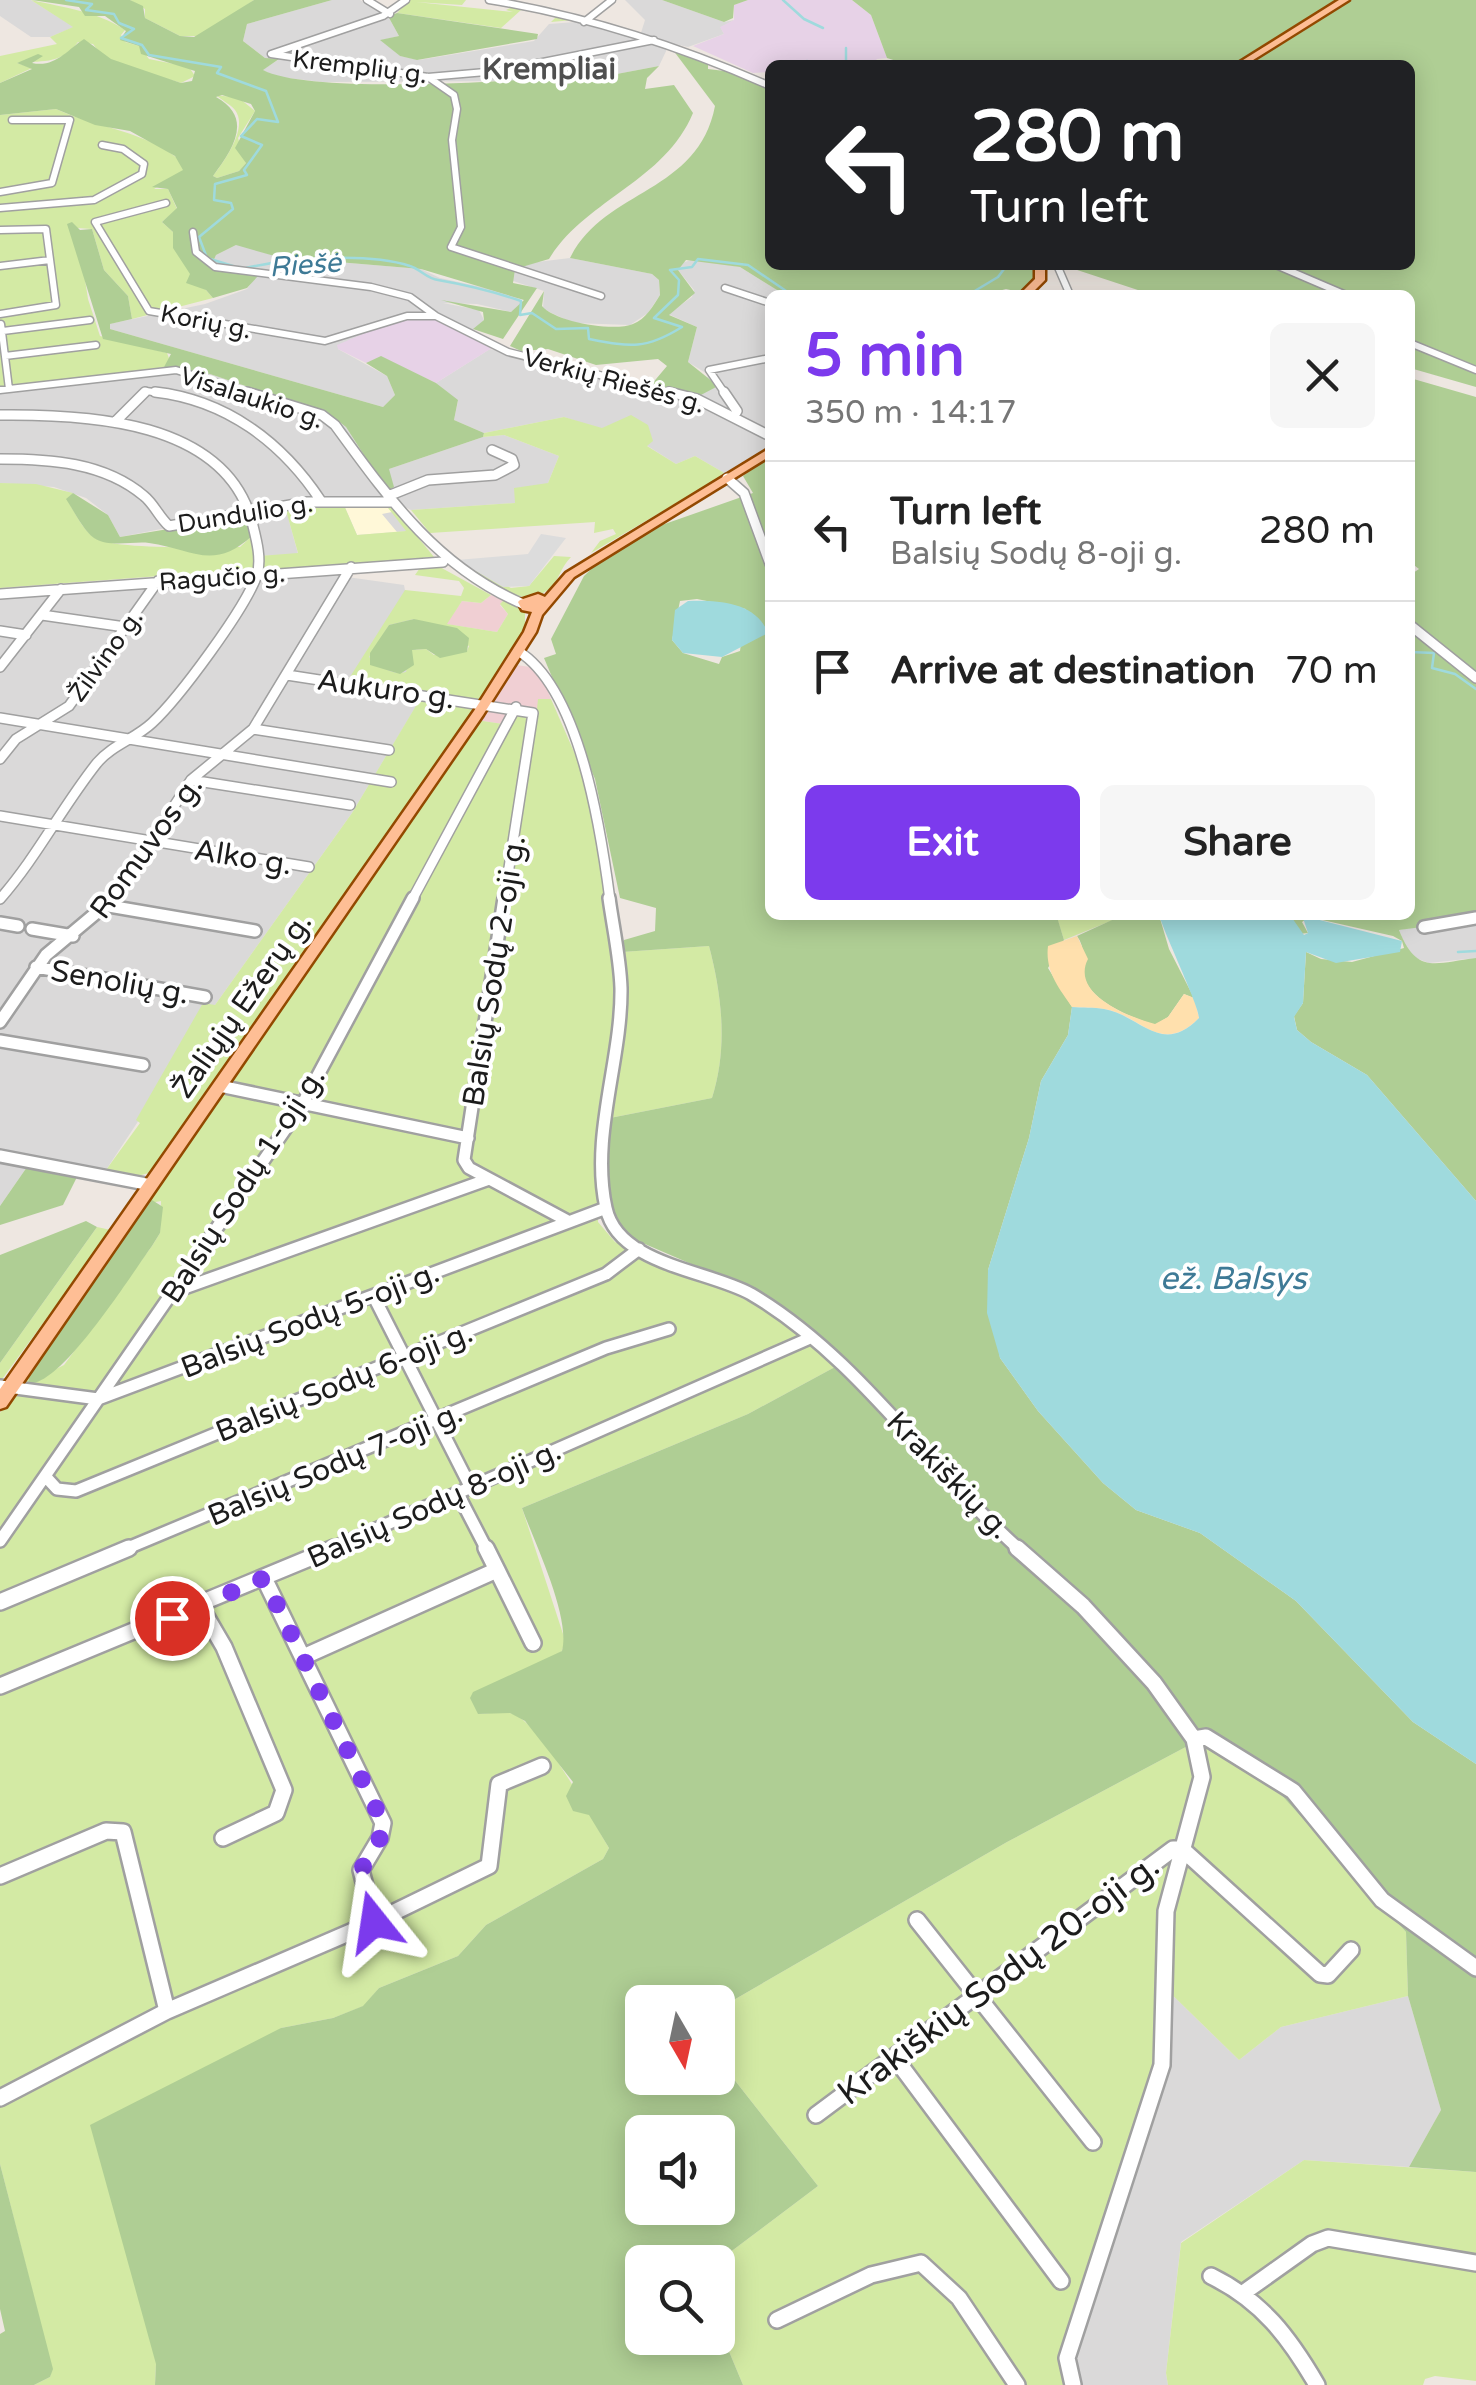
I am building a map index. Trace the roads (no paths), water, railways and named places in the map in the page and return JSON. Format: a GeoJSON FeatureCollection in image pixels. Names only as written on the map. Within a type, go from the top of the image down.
{"type":"FeatureCollection","features":[{"type":"Feature","properties":{"kind":"main road"},"geometry":{"type":"LineString","coordinates":[[1247,60],[1345,0]]}},
{"type":"Feature","properties":{"kind":"main road","name":"Žaliųjų Ežerų g."},"geometry":{"type":"LineString","coordinates":[[3,1392],[485,702],[522,644],[534,603],[608,548],[765,454]]}},
{"type":"Feature","properties":{"kind":"street"},"geometry":{"type":"LineString","coordinates":[[367,0],[390,14]]}},
{"type":"Feature","properties":{"kind":"street","name":"Kremplių g."},"geometry":{"type":"LineString","coordinates":[[406,0],[390,14],[271,54],[428,77],[497,71],[654,40]]}},
{"type":"Feature","properties":{"kind":"street"},"geometry":{"type":"LineString","coordinates":[[489,0],[538,4],[584,22],[723,63],[765,84]]}},
{"type":"Feature","properties":{"kind":"street"},"geometry":{"type":"LineString","coordinates":[[584,22],[612,0]]}},
{"type":"Feature","properties":{"kind":"street"},"geometry":{"type":"LineString","coordinates":[[428,77],[456,99],[452,140],[461,227],[450,247],[529,269],[601,296]]}},
{"type":"Feature","properties":{"kind":"street"},"geometry":{"type":"LineString","coordinates":[[0,192],[52,183],[70,118],[12,120]]}},
{"type":"Feature","properties":{"kind":"street"},"geometry":{"type":"LineString","coordinates":[[0,208],[70,205],[122,189],[142,174],[144,164],[128,151],[102,146]]}},
{"type":"Feature","properties":{"kind":"street","name":"Korių g."},"geometry":{"type":"LineString","coordinates":[[166,203],[95,222],[110,239],[123,274],[149,311],[324,341],[352,337],[405,314],[436,316]]}},
{"type":"Feature","properties":{"kind":"street"},"geometry":{"type":"LineString","coordinates":[[0,230],[45,228],[56,306],[0,315],[5,390]]}},
{"type":"Feature","properties":{"kind":"street","name":"Verkių Riešės g."},"geometry":{"type":"LineString","coordinates":[[193,232],[196,252],[215,267],[371,287],[416,299],[436,316],[508,352],[697,400],[765,433]]}},
{"type":"Feature","properties":{"kind":"street"},"geometry":{"type":"LineString","coordinates":[[0,266],[50,260]]}},
{"type":"Feature","properties":{"kind":"street"},"geometry":{"type":"LineString","coordinates":[[1288,270],[1334,290]]}},
{"type":"Feature","properties":{"kind":"street"},"geometry":{"type":"LineString","coordinates":[[725,288],[765,301]]}},
{"type":"Feature","properties":{"kind":"street"},"geometry":{"type":"LineString","coordinates":[[2,331],[90,320]]}},
{"type":"Feature","properties":{"kind":"street"},"geometry":{"type":"LineString","coordinates":[[5,356],[96,344]]}},
{"type":"Feature","properties":{"kind":"street"},"geometry":{"type":"LineString","coordinates":[[1415,344],[1476,370]]}},
{"type":"Feature","properties":{"kind":"street"},"geometry":{"type":"LineString","coordinates":[[734,416],[737,412],[708,370],[765,359]]}},
{"type":"Feature","properties":{"kind":"street","name":"Visalaukio g."},"geometry":{"type":"LineString","coordinates":[[5,390],[148,371],[200,374],[330,420],[444,562],[489,592],[534,603]]}},
{"type":"Feature","properties":{"kind":"street"},"geometry":{"type":"LineString","coordinates":[[115,422],[146,391],[203,405],[247,426],[285,451],[321,501]]}},
{"type":"Feature","properties":{"kind":"street"},"geometry":{"type":"LineString","coordinates":[[0,415],[60,414],[115,422],[169,438],[208,458],[233,481],[252,513],[257,574],[170,704],[130,740],[98,760],[0,899]]}},
{"type":"Feature","properties":{"kind":"street"},"geometry":{"type":"LineString","coordinates":[[391,499],[428,480],[495,475],[514,465],[512,458],[492,450]]}},
{"type":"Feature","properties":{"kind":"street","name":"Dundulio g."},"geometry":{"type":"LineString","coordinates":[[0,458],[54,461],[107,474],[144,496],[169,526],[321,501],[391,499]]}},
{"type":"Feature","properties":{"kind":"street"},"geometry":{"type":"LineString","coordinates":[[727,478],[744,492],[765,550]]}},
{"type":"Feature","properties":{"kind":"street","name":"Ragučio g."},"geometry":{"type":"LineString","coordinates":[[0,594],[444,562]]}},
{"type":"Feature","properties":{"kind":"street","name":"Romuvos g."},"geometry":{"type":"LineString","coordinates":[[0,1022],[36,967],[109,906],[191,780],[253,729],[352,567]]}},
{"type":"Feature","properties":{"kind":"street","name":"Žilvino g."},"geometry":{"type":"LineString","coordinates":[[0,759],[16,739],[69,706],[158,581]]}},
{"type":"Feature","properties":{"kind":"street"},"geometry":{"type":"LineString","coordinates":[[0,667],[61,589]]}},
{"type":"Feature","properties":{"kind":"street"},"geometry":{"type":"LineString","coordinates":[[42,615],[125,627]]}},
{"type":"Feature","properties":{"kind":"street"},"geometry":{"type":"LineString","coordinates":[[1415,629],[1476,678]]}},
{"type":"Feature","properties":{"kind":"street"},"geometry":{"type":"LineString","coordinates":[[0,631],[26,635]]}},
{"type":"Feature","properties":{"kind":"street"},"geometry":{"type":"LineString","coordinates":[[522,644],[539,664],[584,760],[604,849],[621,989],[604,1149],[606,1208]]}},
{"type":"Feature","properties":{"kind":"street","name":"Aukuro g."},"geometry":{"type":"LineString","coordinates":[[287,675],[485,702]]}},
{"type":"Feature","properties":{"kind":"street"},"geometry":{"type":"LineString","coordinates":[[485,702],[516,706]]}},
{"type":"Feature","properties":{"kind":"street","name":"Balsių Sodų 1-oji g."},"geometry":{"type":"LineString","coordinates":[[0,1541],[302,1105],[516,706]]}},
{"type":"Feature","properties":{"kind":"street","name":"Balsių Sodų 2-oji g."},"geometry":{"type":"LineString","coordinates":[[489,1178],[465,1164],[534,716],[516,706]]}},
{"type":"Feature","properties":{"kind":"street"},"geometry":{"type":"LineString","coordinates":[[0,718],[392,782]]}},
{"type":"Feature","properties":{"kind":"street"},"geometry":{"type":"LineString","coordinates":[[253,729],[389,750]]}},
{"type":"Feature","properties":{"kind":"street"},"geometry":{"type":"LineString","coordinates":[[191,780],[350,806]]}},
{"type":"Feature","properties":{"kind":"street","name":"Alko g."},"geometry":{"type":"LineString","coordinates":[[0,816],[309,867]]}},
{"type":"Feature","properties":{"kind":"street"},"geometry":{"type":"LineString","coordinates":[[109,906],[254,931]]}},
{"type":"Feature","properties":{"kind":"street"},"geometry":{"type":"LineString","coordinates":[[1424,928],[1476,918]]}},
{"type":"Feature","properties":{"kind":"street"},"geometry":{"type":"LineString","coordinates":[[0,923],[18,926]]}},
{"type":"Feature","properties":{"kind":"street"},"geometry":{"type":"LineString","coordinates":[[32,929],[72,936]]}},
{"type":"Feature","properties":{"kind":"street","name":"Senolių g."},"geometry":{"type":"LineString","coordinates":[[36,967],[205,997]]}},
{"type":"Feature","properties":{"kind":"street"},"geometry":{"type":"LineString","coordinates":[[0,1041],[143,1064]]}},
{"type":"Feature","properties":{"kind":"street"},"geometry":{"type":"LineString","coordinates":[[220,1086],[468,1138]]}},
{"type":"Feature","properties":{"kind":"street"},"geometry":{"type":"LineString","coordinates":[[0,1156],[151,1185]]}},
{"type":"Feature","properties":{"kind":"street"},"geometry":{"type":"LineString","coordinates":[[176,1291],[489,1178],[566,1220]]}},
{"type":"Feature","properties":{"kind":"street","name":"Balsių Sodų 5-oji g."},"geometry":{"type":"LineString","coordinates":[[3,1392],[98,1399],[606,1208]]}},
{"type":"Feature","properties":{"kind":"street","name":"Krakiškių g."},"geometry":{"type":"LineString","coordinates":[[606,1208],[616,1232],[638,1249],[750,1294],[810,1338],[868,1389],[976,1511],[1084,1606],[1154,1683],[1194,1738],[1202,1777],[1163,1934],[1162,2064],[1068,2358],[1074,2385]]}},
{"type":"Feature","properties":{"kind":"street","name":"Balsių Sodų 6-oji g."},"geometry":{"type":"LineString","coordinates":[[46,1477],[62,1492],[76,1491],[606,1274],[638,1249]]}},
{"type":"Feature","properties":{"kind":"street"},"geometry":{"type":"LineString","coordinates":[[374,1297],[437,1422],[497,1570],[533,1643]]}},
{"type":"Feature","properties":{"kind":"street","name":"Balsių Sodų 7-oji g."},"geometry":{"type":"LineString","coordinates":[[0,1602],[606,1348],[669,1329]]}},
{"type":"Feature","properties":{"kind":"street","name":"Balsių Sodų 8-oji g."},"geometry":{"type":"LineString","coordinates":[[0,1686],[200,1606],[810,1338]]}},
{"type":"Feature","properties":{"kind":"street"},"geometry":{"type":"LineString","coordinates":[[303,1657],[497,1570]]}},
{"type":"Feature","properties":{"kind":"street"},"geometry":{"type":"LineString","coordinates":[[264,1578],[383,1823],[380,1838],[361,1870],[374,1922]]}},
{"type":"Feature","properties":{"kind":"street"},"geometry":{"type":"LineString","coordinates":[[200,1606],[224,1647],[284,1790],[284,1803],[276,1814],[223,1838]]}},
{"type":"Feature","properties":{"kind":"street"},"geometry":{"type":"LineString","coordinates":[[1194,1738],[1206,1737],[1216,1742],[1294,1791],[1382,1900],[1476,1968]]}},
{"type":"Feature","properties":{"kind":"street"},"geometry":{"type":"LineString","coordinates":[[0,2098],[166,2011],[374,1922],[489,1866],[498,1784],[542,1766]]}},
{"type":"Feature","properties":{"kind":"street"},"geometry":{"type":"LineString","coordinates":[[0,1876],[106,1831],[123,1832],[166,2011]]}},
{"type":"Feature","properties":{"kind":"street","name":"Krakiškių Sodų 20-oji g."},"geometry":{"type":"LineString","coordinates":[[816,2115],[1173,1848],[1182,1849]]}},
{"type":"Feature","properties":{"kind":"street"},"geometry":{"type":"LineString","coordinates":[[1182,1849],[1320,1974],[1328,1975],[1351,1950]]}},
{"type":"Feature","properties":{"kind":"street"},"geometry":{"type":"LineString","coordinates":[[917,1920],[1093,2142]]}},
{"type":"Feature","properties":{"kind":"street"},"geometry":{"type":"LineString","coordinates":[[895,2058],[1061,2281]]}},
{"type":"Feature","properties":{"kind":"street"},"geometry":{"type":"LineString","coordinates":[[1246,2292],[1312,2244],[1328,2238],[1476,2262]]}},
{"type":"Feature","properties":{"kind":"street"},"geometry":{"type":"LineString","coordinates":[[776,2320],[896,2266],[920,2262],[932,2268],[980,2326],[1017,2385]]}},
{"type":"Feature","properties":{"kind":"street"},"geometry":{"type":"LineString","coordinates":[[1210,2276],[1246,2292],[1287,2333],[1317,2385]]}},
{"type":"Feature","properties":{"kind":"water"},"geometry":{"type":"Polygon","coordinates":[[[688,601],[735,605],[755,615],[765,635],[722,657],[683,653],[672,640],[675,610],[688,601]]]}},
{"type":"Feature","properties":{"kind":"water","name":"ež. Balsys"},"geometry":{"type":"Polygon","coordinates":[[[1161,920],[1294,920],[1304,935],[1308,933],[1304,920],[1320,920],[1402,941],[1400,952],[1336,963],[1306,952],[1303,1003],[1294,1017],[1297,1030],[1311,1042],[1367,1075],[1476,1201],[1476,1764],[1413,1722],[1296,1601],[1200,1533],[1136,1510],[1103,1483],[1038,1411],[1000,1358],[987,1313],[988,1270],[1029,1138],[1041,1081],[1068,1035],[1072,1007],[1100,1008],[1162,1034],[1173,1034],[1199,1018],[1161,920]]]}},
{"type":"Feature","properties":{"kind":"waterway","name":"Riešė"},"geometry":{"type":"LineString","coordinates":[[66,0],[92,4],[86,10],[114,14],[119,23],[134,29],[121,38],[142,45],[149,55],[221,67],[217,73],[266,91],[278,122],[257,119],[241,136],[262,145],[244,170],[247,175],[215,184],[214,200],[231,203],[233,209],[199,237],[207,258],[233,266]]}},
{"type":"Feature","properties":{"kind":"waterway"},"geometry":{"type":"LineString","coordinates":[[783,0],[804,19],[823,28]]}},
{"type":"Feature","properties":{"kind":"waterway"},"geometry":{"type":"LineString","coordinates":[[846,48],[846,60]]}},
{"type":"Feature","properties":{"kind":"waterway","name":"Riešė"},"geometry":{"type":"LineString","coordinates":[[246,268],[328,258],[392,262],[414,267],[434,279],[521,301],[520,315],[532,313],[556,329],[588,328],[589,339],[627,345],[658,340],[682,327],[654,318],[678,295],[679,280],[670,270],[692,267],[698,259],[748,265],[785,290]]}},
{"type":"Feature","properties":{"kind":"waterway"},"geometry":{"type":"LineString","coordinates":[[976,290],[1003,270]]}},
{"type":"Feature","properties":{"kind":"waterway","name":"Riešė"},"geometry":{"type":"LineString","coordinates":[[1415,652],[1434,653],[1432,668],[1455,674],[1476,689]]}},
{"type":"Feature","properties":{"kind":"waterway"},"geometry":{"type":"LineString","coordinates":[[1458,952],[1476,951]]}},
{"type":"Feature","properties":{"kind":"district","name":"Krempliai"},"geometry":{"type":"Point","coordinates":[549,69]}}]}
